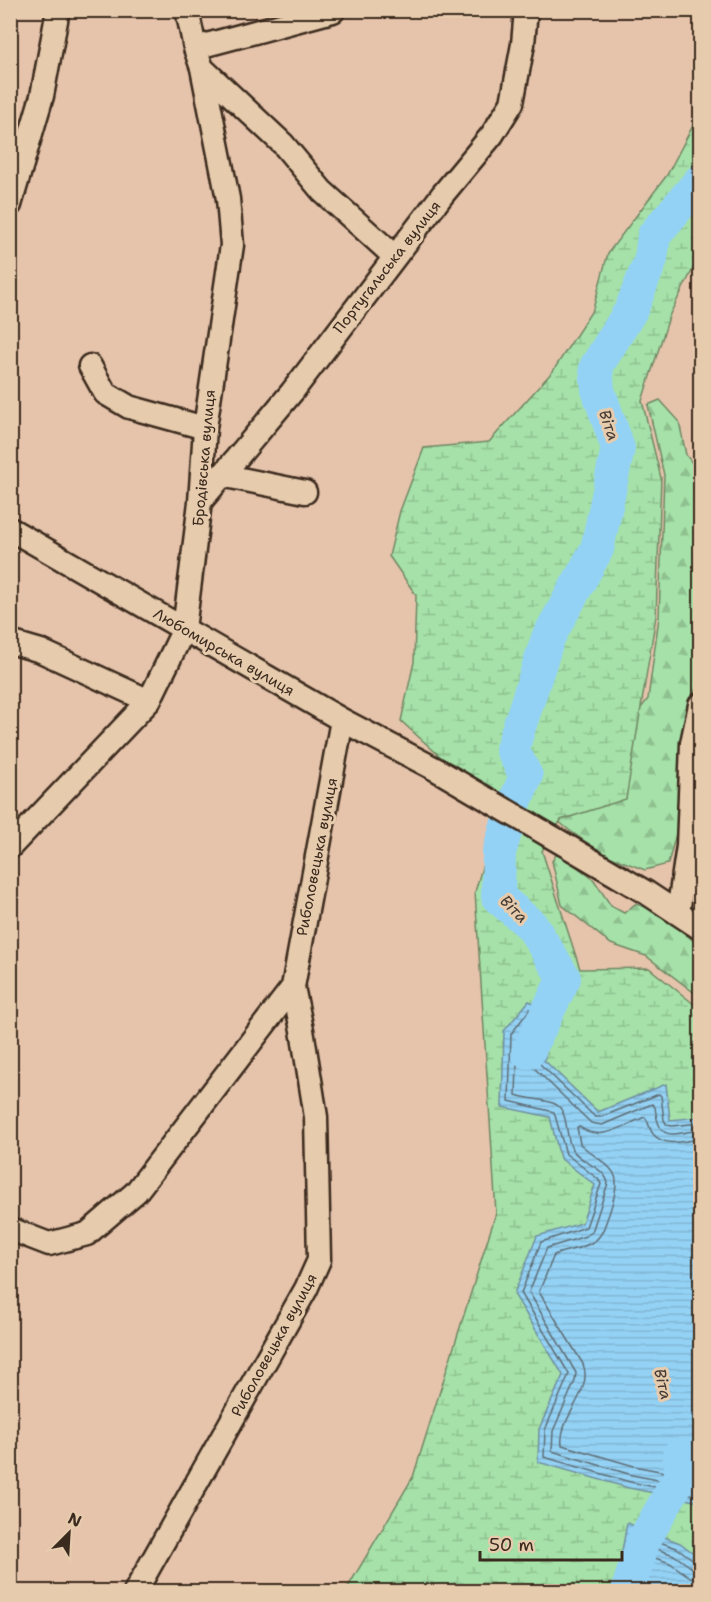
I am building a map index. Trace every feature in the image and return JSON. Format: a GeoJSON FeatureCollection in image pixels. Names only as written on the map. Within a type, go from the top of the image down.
{"type":"FeatureCollection","features":[{"type":"Feature","properties":{"kind":"street"},"geometry":{"type":"LineString","coordinates":[[10,205],[42,96],[58,10]]}},
{"type":"Feature","properties":{"kind":"street","name":"Бродівська вулиця"},"geometry":{"type":"LineString","coordinates":[[10,847],[149,701],[184,629],[200,502],[205,428],[232,245],[228,199],[187,10]]}},
{"type":"Feature","properties":{"kind":"street","name":"Португальська вулиця"},"geometry":{"type":"LineString","coordinates":[[200,502],[292,392],[492,135],[512,103],[523,44],[526,10]]}},
{"type":"Feature","properties":{"kind":"street"},"geometry":{"type":"LineString","coordinates":[[333,11],[198,58],[283,144],[322,190],[395,257]]}},
{"type":"Feature","properties":{"kind":"street"},"geometry":{"type":"LineString","coordinates":[[90,366],[105,393],[129,406],[205,428]]}},
{"type":"Feature","properties":{"kind":"street"},"geometry":{"type":"LineString","coordinates":[[222,476],[304,492]]}},
{"type":"Feature","properties":{"kind":"street","name":"Любомирська вулиця"},"geometry":{"type":"LineString","coordinates":[[10,529],[342,720],[439,771],[678,913]]}},
{"type":"Feature","properties":{"kind":"street"},"geometry":{"type":"LineString","coordinates":[[10,642],[42,651],[149,701]]}},
{"type":"Feature","properties":{"kind":"street"},"geometry":{"type":"LineString","coordinates":[[700,705],[688,846],[678,913],[700,928]]}},
{"type":"Feature","properties":{"kind":"street","name":"Риболовецька вулиця"},"geometry":{"type":"LineString","coordinates":[[135,1592],[306,1289],[319,1260],[316,1117],[293,987],[342,720]]}},
{"type":"Feature","properties":{"kind":"street"},"geometry":{"type":"LineString","coordinates":[[10,1229],[49,1244],[87,1234],[136,1192],[293,987]]}},
{"type":"Feature","properties":{"kind":"green space"},"geometry":{"type":"Polygon","coordinates":[[[700,112],[700,263],[696,263],[670,314],[642,401],[661,478],[656,616],[626,799],[561,820],[542,851],[580,969],[649,968],[700,1009],[700,1591],[345,1592],[413,1477],[496,1213],[475,892],[495,821],[443,759],[401,721],[414,662],[416,595],[389,556],[400,511],[424,448],[489,442],[553,371],[593,309],[608,253],[667,175],[700,112]]]}},
{"type":"Feature","properties":{"kind":"green space"},"geometry":{"type":"Polygon","coordinates":[[[660,400],[679,421],[686,455],[700,473],[700,680],[688,706],[680,741],[678,826],[668,864],[645,870],[603,854],[540,806],[623,731],[648,699],[659,617],[664,475],[648,405],[660,400]]]}},
{"type":"Feature","properties":{"kind":"green space"},"geometry":{"type":"Polygon","coordinates":[[[558,852],[594,880],[611,906],[624,913],[635,904],[654,909],[695,942],[700,957],[700,997],[646,956],[611,944],[562,905],[552,861],[558,852]]]}},
{"type":"Feature","properties":{"kind":"water"},"geometry":{"type":"Polygon","coordinates":[[[529,1001],[556,1013],[544,1060],[598,1112],[666,1084],[670,1120],[700,1117],[700,1502],[629,1488],[538,1462],[539,1429],[563,1375],[514,1294],[537,1236],[582,1223],[595,1185],[560,1158],[550,1117],[502,1107],[504,1031],[529,1001]]]}},
{"type":"Feature","properties":{"kind":"water"},"geometry":{"type":"Polygon","coordinates":[[[627,1523],[680,1543],[700,1558],[700,1591],[615,1591],[627,1523]]]}},
{"type":"Feature","properties":{"kind":"waterway","name":"Віта"},"geometry":{"type":"LineString","coordinates":[[528,1052],[564,978],[532,926],[498,897],[499,853],[512,809],[526,776],[512,749],[548,638],[597,549],[618,448],[598,390],[596,367],[631,310],[651,259],[654,235],[700,181]]}},
{"type":"Feature","properties":{"kind":"waterway","name":"Віта"},"geometry":{"type":"LineString","coordinates":[[627,1592],[644,1540],[683,1472],[679,1455]]}}]}
